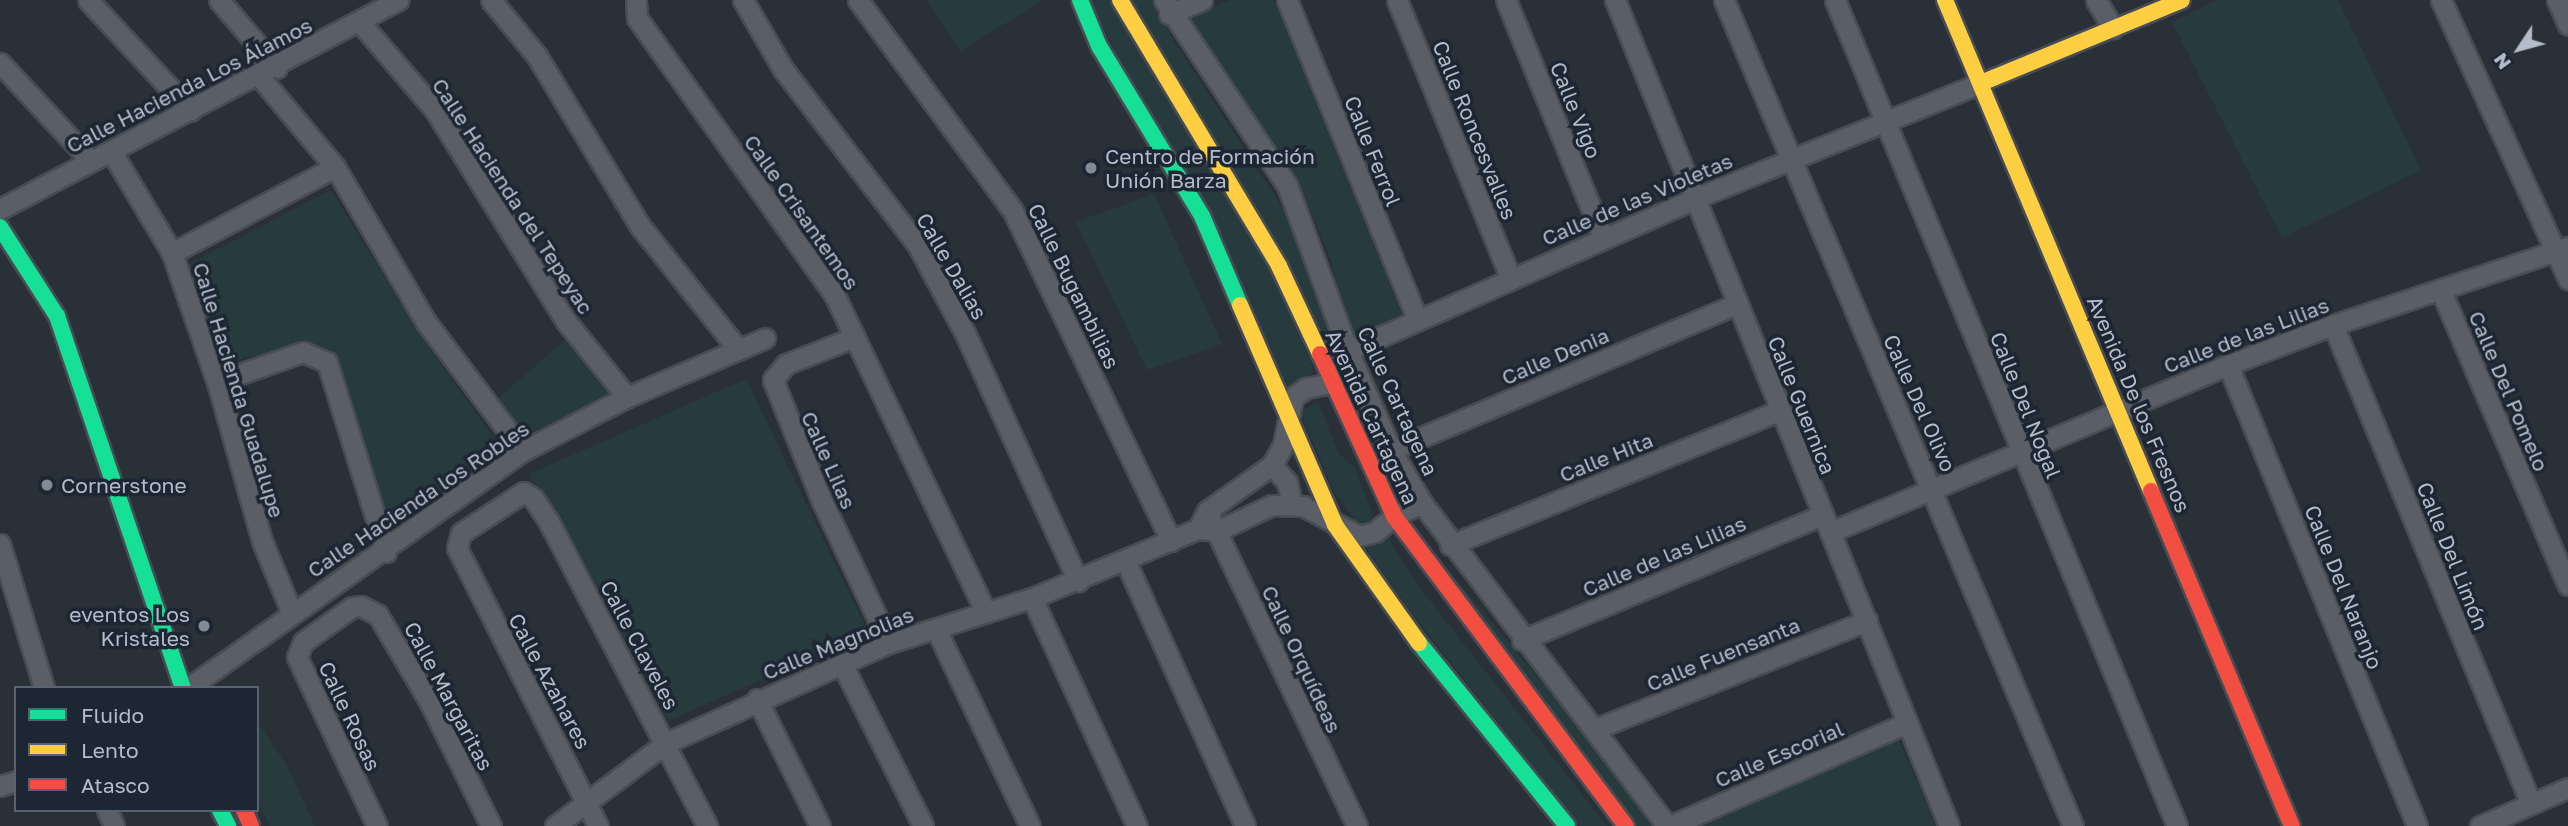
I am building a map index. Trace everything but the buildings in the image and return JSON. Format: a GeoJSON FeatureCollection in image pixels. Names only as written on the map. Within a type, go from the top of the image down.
{"type":"FeatureCollection","features":[{"type":"Feature","properties":{"kind":"street"},"geometry":{"type":"LineString","coordinates":[[88,0],[191,111]]}},
{"type":"Feature","properties":{"kind":"street"},"geometry":{"type":"LineString","coordinates":[[219,0],[335,167],[426,322],[523,451]]}},
{"type":"Feature","properties":{"kind":"street","name":"Calle Hacienda Los Álamos"},"geometry":{"type":"LineString","coordinates":[[0,209],[268,72],[398,0]]}},
{"type":"Feature","properties":{"kind":"street"},"geometry":{"type":"LineString","coordinates":[[491,0],[537,56],[640,226],[737,348]]}},
{"type":"Feature","properties":{"kind":"street","name":"Calle Crisantemos"},"geometry":{"type":"LineString","coordinates":[[636,0],[638,18],[834,294],[986,614]]}},
{"type":"Feature","properties":{"kind":"street","name":"Calle Dalias"},"geometry":{"type":"LineString","coordinates":[[743,0],[783,69],[917,244],[965,333],[1078,580]]}},
{"type":"Feature","properties":{"kind":"street","name":"Calle Bugambilias"},"geometry":{"type":"LineString","coordinates":[[858,0],[1013,211],[1171,541]]}},
{"type":"Feature","properties":{"kind":"street"},"geometry":{"type":"LineString","coordinates":[[1080,0],[1100,46],[1202,216],[1335,525],[1425,651],[1567,826]]}},
{"type":"Feature","properties":{"kind":"street","name":"Avenida Cartagena"},"geometry":{"type":"LineString","coordinates":[[1120,0],[1279,265],[1394,516],[1451,600],[1626,826]]}},
{"type":"Feature","properties":{"kind":"street"},"geometry":{"type":"LineString","coordinates":[[1167,7],[1202,0]]}},
{"type":"Feature","properties":{"kind":"street","name":"Calle Ferrol"},"geometry":{"type":"LineString","coordinates":[[1287,0],[1417,319]]}},
{"type":"Feature","properties":{"kind":"street","name":"Calle Roncesvalles"},"geometry":{"type":"LineString","coordinates":[[1397,0],[1510,277]]}},
{"type":"Feature","properties":{"kind":"street","name":"Calle Vigo"},"geometry":{"type":"LineString","coordinates":[[1506,0],[1603,238]]}},
{"type":"Feature","properties":{"kind":"street","name":"Calle Guernica"},"geometry":{"type":"LineString","coordinates":[[1615,0],[1948,826]]}},
{"type":"Feature","properties":{"kind":"street","name":"Calle Del Olivo"},"geometry":{"type":"LineString","coordinates":[[1724,0],[1789,159],[1933,488],[2073,826]]}},
{"type":"Feature","properties":{"kind":"street","name":"Calle Del Nogal"},"geometry":{"type":"LineString","coordinates":[[1835,0],[2177,826]]}},
{"type":"Feature","properties":{"kind":"street","name":"Avenida De los Fresnos"},"geometry":{"type":"LineString","coordinates":[[1945,0],[2292,826]]}},
{"type":"Feature","properties":{"kind":"street"},"geometry":{"type":"LineString","coordinates":[[2096,0],[2113,27]]}},
{"type":"Feature","properties":{"kind":"street"},"geometry":{"type":"LineString","coordinates":[[1981,83],[2182,0]]}},
{"type":"Feature","properties":{"kind":"street"},"geometry":{"type":"LineString","coordinates":[[2441,0],[2562,250],[2568,279]]}},
{"type":"Feature","properties":{"kind":"street"},"geometry":{"type":"LineString","coordinates":[[2557,0],[2568,25]]}},
{"type":"Feature","properties":{"kind":"street","name":"Calle Cartagena"},"geometry":{"type":"LineString","coordinates":[[1167,7],[1287,185],[1348,351],[1391,450],[1422,503],[1450,545],[1522,640],[1669,826]]}},
{"type":"Feature","properties":{"kind":"street","name":"Calle Hacienda del Tepeyac"},"geometry":{"type":"LineString","coordinates":[[359,21],[435,110],[565,320],[628,397]]}},
{"type":"Feature","properties":{"kind":"street"},"geometry":{"type":"LineString","coordinates":[[0,63],[91,161]]}},
{"type":"Feature","properties":{"kind":"street","name":"Calle de las Violetas"},"geometry":{"type":"LineString","coordinates":[[1348,351],[1510,277],[1696,198],[1981,83]]}},
{"type":"Feature","properties":{"kind":"street","name":"Calle Hacienda Guadalupe"},"geometry":{"type":"LineString","coordinates":[[111,151],[172,253],[217,382],[262,541],[291,611]]}},
{"type":"Feature","properties":{"kind":"street"},"geometry":{"type":"LineString","coordinates":[[172,253],[335,167]]}},
{"type":"Feature","properties":{"kind":"street"},"geometry":{"type":"LineString","coordinates":[[0,227],[57,316],[182,686]]}},
{"type":"Feature","properties":{"kind":"street","name":"Calle de las Lilias"},"geometry":{"type":"LineString","coordinates":[[1522,640],[1826,524],[1933,488],[2118,409],[2333,325],[2442,293],[2562,250]]}},
{"type":"Feature","properties":{"kind":"street","name":"Calle Del Pomelo"},"geometry":{"type":"LineString","coordinates":[[2442,293],[2568,585]]}},
{"type":"Feature","properties":{"kind":"street","name":"Calle Denia"},"geometry":{"type":"LineString","coordinates":[[1391,450],[1737,304]]}},
{"type":"Feature","properties":{"kind":"street","name":"Calle Del Limón"},"geometry":{"type":"LineString","coordinates":[[2333,325],[2531,804]]}},
{"type":"Feature","properties":{"kind":"street","name":"Calle Lilas"},"geometry":{"type":"LineString","coordinates":[[855,337],[786,364],[773,380],[821,501],[889,643]]}},
{"type":"Feature","properties":{"kind":"street","name":"Calle Hacienda los Robles"},"geometry":{"type":"LineString","coordinates":[[191,686],[291,611],[386,552],[523,451],[628,397],[765,338]]}},
{"type":"Feature","properties":{"kind":"street"},"geometry":{"type":"LineString","coordinates":[[1348,351],[1332,383],[1306,388],[1293,397],[1272,466],[1287,482],[1292,503],[1313,510],[1335,525],[1366,536],[1394,516],[1422,503]]}},
{"type":"Feature","properties":{"kind":"street"},"geometry":{"type":"LineString","coordinates":[[217,382],[303,352],[327,362],[386,552]]}},
{"type":"Feature","properties":{"kind":"street","name":"Calle Del Naranjo"},"geometry":{"type":"LineString","coordinates":[[2228,365],[2417,826]]}},
{"type":"Feature","properties":{"kind":"street","name":"Calle Hita"},"geometry":{"type":"LineString","coordinates":[[1450,545],[1779,411]]}},
{"type":"Feature","properties":{"kind":"street","name":"Calle Orquídeas"},"geometry":{"type":"LineString","coordinates":[[1272,466],[1207,511],[1207,530],[1357,826]]}},
{"type":"Feature","properties":{"kind":"street","name":"Calle Azahares"},"geometry":{"type":"LineString","coordinates":[[524,492],[461,533],[460,558],[598,826]]}},
{"type":"Feature","properties":{"kind":"street","name":"Calle Claveles"},"geometry":{"type":"LineString","coordinates":[[524,492],[549,522],[707,826]]}},
{"type":"Feature","properties":{"kind":"street","name":"Calle Magnolias"},"geometry":{"type":"LineString","coordinates":[[555,826],[588,804],[666,743],[757,699],[889,643],[1032,598],[1171,541],[1272,505],[1292,503]]}},
{"type":"Feature","properties":{"kind":"street"},"geometry":{"type":"LineString","coordinates":[[0,544],[43,686]]}},
{"type":"Feature","properties":{"kind":"street"},"geometry":{"type":"LineString","coordinates":[[1125,560],[1245,826]]}},
{"type":"Feature","properties":{"kind":"street"},"geometry":{"type":"LineString","coordinates":[[1032,598],[1137,826]]}},
{"type":"Feature","properties":{"kind":"street","name":"Calle Rosas"},"geometry":{"type":"LineString","coordinates":[[352,607],[303,642],[297,657],[377,826]]}},
{"type":"Feature","properties":{"kind":"street","name":"Calle Margaritas"},"geometry":{"type":"LineString","coordinates":[[352,607],[370,608],[379,615],[429,701],[491,826]]}},
{"type":"Feature","properties":{"kind":"street","name":"Calle Fuensanta"},"geometry":{"type":"LineString","coordinates":[[1595,729],[1867,621]]}},
{"type":"Feature","properties":{"kind":"street"},"geometry":{"type":"LineString","coordinates":[[936,629],[1030,826]]}},
{"type":"Feature","properties":{"kind":"street"},"geometry":{"type":"LineString","coordinates":[[842,664],[923,826]]}},
{"type":"Feature","properties":{"kind":"street"},"geometry":{"type":"LineString","coordinates":[[757,699],[820,826]]}},
{"type":"Feature","properties":{"kind":"street","name":"Calle Escorial"},"geometry":{"type":"LineString","coordinates":[[1669,826],[1907,723]]}},
{"type":"Feature","properties":{"kind":"street"},"geometry":{"type":"LineString","coordinates":[[2480,826],[2568,788]]}},
{"type":"Feature","properties":{"kind":"green space"},"geometry":{"type":"Polygon","coordinates":[[[927,0],[1044,0],[960,51],[927,0]]]}},
{"type":"Feature","properties":{"kind":"green space"},"geometry":{"type":"Polygon","coordinates":[[[1089,0],[1112,0],[1268,264],[1313,368],[1311,382],[1288,388],[1089,0]]]}},
{"type":"Feature","properties":{"kind":"green space"},"geometry":{"type":"Polygon","coordinates":[[[1127,0],[1155,0],[1172,38],[1295,227],[1335,342],[1321,349],[1127,0]]]}},
{"type":"Feature","properties":{"kind":"green space"},"geometry":{"type":"Polygon","coordinates":[[[1230,0],[1274,0],[1403,317],[1351,340],[1330,258],[1299,183],[1283,167],[1187,18],[1230,0]]]}},
{"type":"Feature","properties":{"kind":"green space"},"geometry":{"type":"Polygon","coordinates":[[[2217,0],[2338,0],[2421,170],[2282,238],[2172,22],[2217,0]]]}},
{"type":"Feature","properties":{"kind":"green space"},"geometry":{"type":"Polygon","coordinates":[[[331,190],[416,329],[500,447],[390,528],[337,360],[324,348],[306,343],[225,363],[187,265],[331,190]]]}},
{"type":"Feature","properties":{"kind":"green space"},"geometry":{"type":"Polygon","coordinates":[[[1154,194],[1222,344],[1147,370],[1076,222],[1154,194]]]}},
{"type":"Feature","properties":{"kind":"green space"},"geometry":{"type":"Polygon","coordinates":[[[565,340],[610,395],[524,440],[496,400],[565,340]]]}},
{"type":"Feature","properties":{"kind":"green space"},"geometry":{"type":"Polygon","coordinates":[[[746,379],[868,632],[668,721],[582,558],[529,474],[746,379]]]}},
{"type":"Feature","properties":{"kind":"green space"},"geometry":{"type":"Polygon","coordinates":[[[1318,402],[1339,454],[1354,467],[1372,511],[1370,524],[1359,527],[1332,487],[1300,412],[1318,402]]]}},
{"type":"Feature","properties":{"kind":"green space"},"geometry":{"type":"Polygon","coordinates":[[[1386,534],[1420,588],[1607,826],[1580,826],[1411,612],[1366,548],[1386,534]]]}},
{"type":"Feature","properties":{"kind":"green space"},"geometry":{"type":"Polygon","coordinates":[[[1429,547],[1582,730],[1654,826],[1627,826],[1535,712],[1429,547]]]}},
{"type":"Feature","properties":{"kind":"green space"},"geometry":{"type":"Polygon","coordinates":[[[259,724],[287,766],[315,826],[270,826],[259,805],[259,724]]]}},
{"type":"Feature","properties":{"kind":"green space"},"geometry":{"type":"Polygon","coordinates":[[[1897,736],[1936,826],[1704,826],[1897,736]]]}},
{"type":"Feature","properties":{"kind":"traffic: fast"},"geometry":{"type":"LineString","coordinates":[[1080,0],[1099,46],[1202,216],[1240,305]]}},
{"type":"Feature","properties":{"kind":"traffic: fast"},"geometry":{"type":"LineString","coordinates":[[0,227],[57,316],[182,686]]}},
{"type":"Feature","properties":{"kind":"traffic: fast"},"geometry":{"type":"LineString","coordinates":[[1419,643],[1567,826]]}},
{"type":"Feature","properties":{"kind":"traffic: fast"},"geometry":{"type":"LineString","coordinates":[[221,812],[228,826]]}},
{"type":"Feature","properties":{"kind":"traffic: slow"},"geometry":{"type":"LineString","coordinates":[[1120,0],[1279,266],[1320,354]]}},
{"type":"Feature","properties":{"kind":"traffic: slow"},"geometry":{"type":"LineString","coordinates":[[1945,0],[2151,491]]}},
{"type":"Feature","properties":{"kind":"traffic: slow"},"geometry":{"type":"LineString","coordinates":[[1981,83],[2182,0]]}},
{"type":"Feature","properties":{"kind":"traffic: slow"},"geometry":{"type":"LineString","coordinates":[[1240,305],[1335,525],[1419,643]]}},
{"type":"Feature","properties":{"kind":"traffic: jam"},"geometry":{"type":"LineString","coordinates":[[1320,354],[1394,516],[1626,826]]}},
{"type":"Feature","properties":{"kind":"traffic: jam"},"geometry":{"type":"LineString","coordinates":[[2151,491],[2292,826]]}},
{"type":"Feature","properties":{"kind":"traffic: jam"},"geometry":{"type":"LineString","coordinates":[[245,812],[251,826]]}},
{"type":"Feature","properties":{"kind":"place","name":"Centro de Formación Unión Barza"},"geometry":{"type":"Point","coordinates":[1091,168]}},
{"type":"Feature","properties":{"kind":"place","name":"Cornerstone"},"geometry":{"type":"Point","coordinates":[47,485]}},
{"type":"Feature","properties":{"kind":"place","name":"eventos Los Kristales"},"geometry":{"type":"Point","coordinates":[204,626]}}]}
